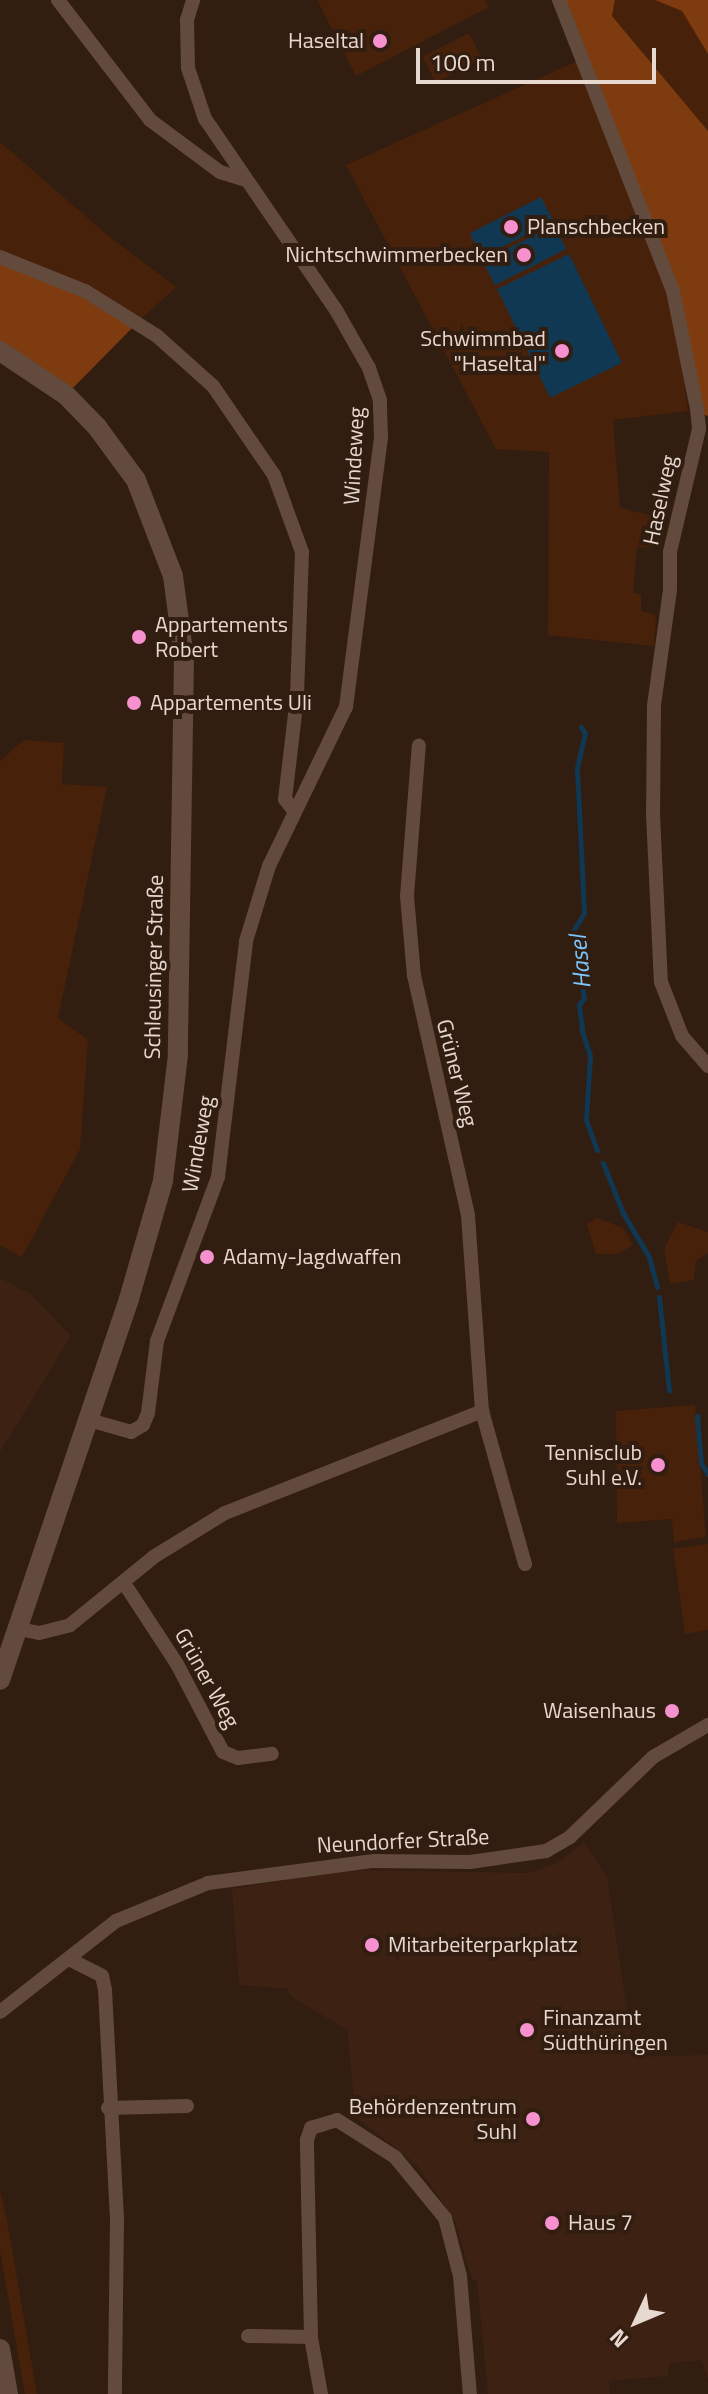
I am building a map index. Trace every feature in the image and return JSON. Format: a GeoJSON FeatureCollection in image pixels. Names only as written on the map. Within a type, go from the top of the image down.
{"type":"FeatureCollection","features":[{"type":"Feature","properties":{"kind":"main road","name":"Schleusinger Straße"},"geometry":{"type":"LineString","coordinates":[[0,351],[66,395],[97,427],[136,480],[173,576],[184,658],[173,1111],[148,1237],[0,1680]]}},
{"type":"Feature","properties":{"kind":"main road"},"geometry":{"type":"LineString","coordinates":[[0,2349],[8,2394]]}},
{"type":"Feature","properties":{"kind":"street"},"geometry":{"type":"LineString","coordinates":[[58,0],[150,120],[220,172],[247,180]]}},
{"type":"Feature","properties":{"kind":"street","name":"Windeweg"},"geometry":{"type":"LineString","coordinates":[[89,1420],[131,1432],[146,1420],[157,1341],[218,1177],[246,941],[269,866],[346,707],[376,493],[380,400],[369,368],[336,310],[205,119],[194,93],[185,41],[193,0]]}},
{"type":"Feature","properties":{"kind":"street","name":"Haselweg"},"geometry":{"type":"LineString","coordinates":[[559,0],[673,291],[699,429],[671,543],[654,706],[661,982],[682,1036],[708,1066]]}},
{"type":"Feature","properties":{"kind":"street"},"geometry":{"type":"LineString","coordinates":[[0,257],[85,291],[157,336],[213,386],[274,475],[302,552],[297,697],[285,799],[294,811]]}},
{"type":"Feature","properties":{"kind":"street","name":"Grüner Weg"},"geometry":{"type":"LineString","coordinates":[[419,745],[407,896],[414,976],[468,1215],[482,1411],[525,1564]]}},
{"type":"Feature","properties":{"kind":"street"},"geometry":{"type":"LineString","coordinates":[[19,1629],[39,1633],[70,1625],[195,1529],[225,1513],[482,1411]]}},
{"type":"Feature","properties":{"kind":"street","name":"Grüner Weg"},"geometry":{"type":"LineString","coordinates":[[124,1583],[177,1664],[223,1752],[238,1758],[272,1754]]}},
{"type":"Feature","properties":{"kind":"street","name":"Neundorfer Straße"},"geometry":{"type":"LineString","coordinates":[[0,2012],[116,1921],[208,1883],[372,1861],[470,1862],[546,1851],[570,1837],[653,1757],[708,1725]]}},
{"type":"Feature","properties":{"kind":"street"},"geometry":{"type":"LineString","coordinates":[[69,1959],[102,1976],[117,2219],[115,2394]]}},
{"type":"Feature","properties":{"kind":"street"},"geometry":{"type":"LineString","coordinates":[[108,2108],[187,2106]]}},
{"type":"Feature","properties":{"kind":"street"},"geometry":{"type":"LineString","coordinates":[[321,2394],[311,2337],[307,2140],[311,2128],[325,2120],[351,2126],[406,2168],[445,2218],[460,2276],[470,2394]]}},
{"type":"Feature","properties":{"kind":"street"},"geometry":{"type":"LineString","coordinates":[[248,2336],[311,2337]]}},
{"type":"Feature","properties":{"kind":"shaded area","name":"Haseltal"},"geometry":{"type":"Polygon","coordinates":[[[317,0],[485,0],[489,7],[356,76],[317,0]]]}},
{"type":"Feature","properties":{"kind":"shaded area"},"geometry":{"type":"Polygon","coordinates":[[[563,0],[615,0],[612,16],[708,131],[708,416],[700,413],[690,343],[563,0]]]}},
{"type":"Feature","properties":{"kind":"shaded area"},"geometry":{"type":"Polygon","coordinates":[[[615,0],[655,0],[682,11],[708,54],[708,131],[612,16],[615,0]]]}},
{"type":"Feature","properties":{"kind":"shaded area"},"geometry":{"type":"Polygon","coordinates":[[[655,0],[708,0],[708,54],[682,11],[655,0]]]}},
{"type":"Feature","properties":{"kind":"shaded area"},"geometry":{"type":"Polygon","coordinates":[[[469,33],[482,59],[436,82],[423,57],[469,33]]]}},
{"type":"Feature","properties":{"kind":"shaded area","name":"Schwimmbad \"Haseltal\""},"geometry":{"type":"Polygon","coordinates":[[[582,59],[673,291],[688,411],[613,420],[620,508],[658,517],[653,548],[637,547],[633,592],[641,595],[641,611],[656,615],[654,646],[548,635],[549,452],[496,449],[346,165],[582,59]]]}},
{"type":"Feature","properties":{"kind":"shaded area"},"geometry":{"type":"Polygon","coordinates":[[[0,142],[105,233],[176,287],[138,322],[0,257],[0,142]]]}},
{"type":"Feature","properties":{"kind":"shaded area"},"geometry":{"type":"Polygon","coordinates":[[[0,257],[138,322],[66,395],[0,351],[0,257]]]}},
{"type":"Feature","properties":{"kind":"shaded area"},"geometry":{"type":"Polygon","coordinates":[[[24,740],[64,743],[62,784],[107,787],[58,1018],[88,1040],[80,1149],[22,1257],[0,1245],[0,761],[24,740]]]}},
{"type":"Feature","properties":{"kind":"shaded area"},"geometry":{"type":"Polygon","coordinates":[[[597,1218],[623,1228],[633,1245],[618,1254],[596,1254],[587,1224],[597,1218]]]}},
{"type":"Feature","properties":{"kind":"shaded area"},"geometry":{"type":"Polygon","coordinates":[[[678,1222],[708,1232],[708,1253],[696,1261],[694,1280],[670,1284],[664,1249],[678,1222]]]}},
{"type":"Feature","properties":{"kind":"shaded area"},"geometry":{"type":"Polygon","coordinates":[[[0,1278],[32,1295],[71,1336],[0,1452],[0,1278]]]}},
{"type":"Feature","properties":{"kind":"shaded area","name":"Tennisclub Suhl e.V."},"geometry":{"type":"Polygon","coordinates":[[[695,1405],[706,1537],[674,1542],[672,1519],[617,1523],[616,1411],[695,1405]]]}},
{"type":"Feature","properties":{"kind":"shaded area"},"geometry":{"type":"Polygon","coordinates":[[[708,1544],[708,1630],[685,1634],[673,1549],[708,1544]]]}},
{"type":"Feature","properties":{"kind":"shaded area","name":"Behördenzentrum Suhl"},"geometry":{"type":"Polygon","coordinates":[[[584,1842],[607,1877],[634,2057],[708,2055],[708,2379],[701,2360],[669,2363],[668,2376],[609,2381],[610,2394],[488,2394],[477,2280],[472,2279],[455,2221],[417,2165],[356,2117],[347,2030],[289,1995],[289,1989],[239,1985],[232,1889],[345,1870],[530,1873],[558,1863],[584,1842]]]}},
{"type":"Feature","properties":{"kind":"shaded area"},"geometry":{"type":"Polygon","coordinates":[[[0,2191],[37,2394],[25,2394],[0,2251],[0,2191]]]}},
{"type":"Feature","properties":{"kind":"water","name":"Planschbecken"},"geometry":{"type":"Polygon","coordinates":[[[541,197],[553,221],[482,257],[470,233],[541,197]]]}},
{"type":"Feature","properties":{"kind":"water","name":"Nichtschwimmerbecken"},"geometry":{"type":"Polygon","coordinates":[[[554,225],[566,249],[495,285],[483,261],[554,225]]]}},
{"type":"Feature","properties":{"kind":"water"},"geometry":{"type":"Polygon","coordinates":[[[569,254],[622,363],[550,398],[497,289],[569,254]]]}},
{"type":"Feature","properties":{"kind":"waterway","name":"Hasel"},"geometry":{"type":"LineString","coordinates":[[581,727],[585,733],[577,769],[584,913],[573,931],[584,998],[579,1005],[582,1031],[590,1056],[586,1120],[597,1150]]}},
{"type":"Feature","properties":{"kind":"waterway","name":"Hasel"},"geometry":{"type":"LineString","coordinates":[[603,1163],[623,1213],[649,1257],[657,1287]]}},
{"type":"Feature","properties":{"kind":"waterway","name":"Hasel"},"geometry":{"type":"LineString","coordinates":[[659,1297],[669,1390]]}},
{"type":"Feature","properties":{"kind":"waterway","name":"Hasel"},"geometry":{"type":"LineString","coordinates":[[697,1416],[701,1463],[708,1474]]}},
{"type":"Feature","properties":{"kind":"place","name":"Haseltal"},"geometry":{"type":"Point","coordinates":[380,41]}},
{"type":"Feature","properties":{"kind":"place","name":"Planschbecken"},"geometry":{"type":"Point","coordinates":[511,227]}},
{"type":"Feature","properties":{"kind":"place","name":"Nichtschwimmerbecken"},"geometry":{"type":"Point","coordinates":[524,255]}},
{"type":"Feature","properties":{"kind":"place","name":"Schwimmbad \"Haseltal\""},"geometry":{"type":"Point","coordinates":[562,351]}},
{"type":"Feature","properties":{"kind":"place","name":"Appartements Robert"},"geometry":{"type":"Point","coordinates":[139,637]}},
{"type":"Feature","properties":{"kind":"place","name":"Appartements Uli"},"geometry":{"type":"Point","coordinates":[134,703]}},
{"type":"Feature","properties":{"kind":"place","name":"Adamy-Jagdwaffen"},"geometry":{"type":"Point","coordinates":[207,1257]}},
{"type":"Feature","properties":{"kind":"place","name":"Tennisclub Suhl e.V."},"geometry":{"type":"Point","coordinates":[658,1465]}},
{"type":"Feature","properties":{"kind":"place","name":"Waisenhaus"},"geometry":{"type":"Point","coordinates":[672,1711]}},
{"type":"Feature","properties":{"kind":"place","name":"Mitarbeiterparkplatz"},"geometry":{"type":"Point","coordinates":[372,1945]}},
{"type":"Feature","properties":{"kind":"place","name":"Finanzamt Südthüringen"},"geometry":{"type":"Point","coordinates":[527,2030]}},
{"type":"Feature","properties":{"kind":"place","name":"Behördenzentrum Suhl"},"geometry":{"type":"Point","coordinates":[533,2119]}},
{"type":"Feature","properties":{"kind":"place","name":"Haus 7"},"geometry":{"type":"Point","coordinates":[552,2223]}}]}
